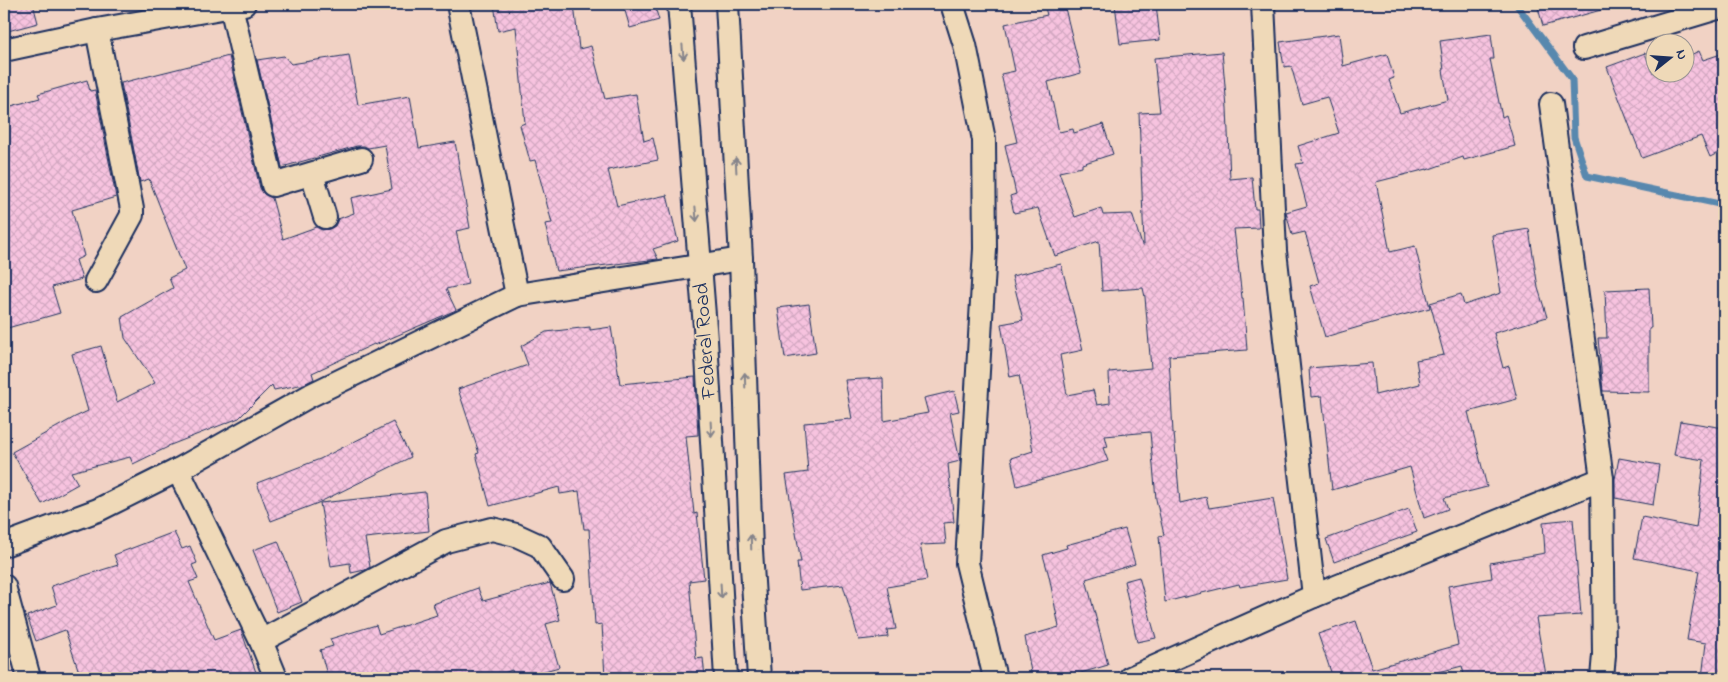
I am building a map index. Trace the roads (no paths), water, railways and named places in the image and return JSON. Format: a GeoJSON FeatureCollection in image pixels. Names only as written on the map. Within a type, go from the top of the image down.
{"type":"FeatureCollection","features":[{"type":"Feature","properties":{"kind":"street"},"geometry":{"type":"LineString","coordinates":[[458,4],[517,295]]}},
{"type":"Feature","properties":{"kind":"street","name":"Federal Road"},"geometry":{"type":"LineString","coordinates":[[679,4],[707,350],[726,678]]}},
{"type":"Feature","properties":{"kind":"street","name":"Federal Road"},"geometry":{"type":"LineString","coordinates":[[727,4],[741,259],[751,550],[759,678]]}},
{"type":"Feature","properties":{"kind":"street"},"geometry":{"type":"LineString","coordinates":[[952,4],[965,45],[984,140],[985,249],[967,563],[995,678]]}},
{"type":"Feature","properties":{"kind":"street"},"geometry":{"type":"LineString","coordinates":[[1262,4],[1275,251],[1314,596]]}},
{"type":"Feature","properties":{"kind":"street"},"geometry":{"type":"LineString","coordinates":[[4,50],[96,30],[238,5],[273,185],[361,159]]}},
{"type":"Feature","properties":{"kind":"street"},"geometry":{"type":"LineString","coordinates":[[1584,48],[1724,6]]}},
{"type":"Feature","properties":{"kind":"street"},"geometry":{"type":"LineString","coordinates":[[96,30],[132,209],[132,214],[96,281]]}},
{"type":"Feature","properties":{"kind":"street"},"geometry":{"type":"LineString","coordinates":[[1551,104],[1602,479],[1604,655],[1602,678]]}},
{"type":"Feature","properties":{"kind":"street"},"geometry":{"type":"LineString","coordinates":[[312,174],[325,217]]}},
{"type":"Feature","properties":{"kind":"street"},"geometry":{"type":"LineString","coordinates":[[4,545],[98,510],[178,470],[311,395],[517,295],[741,259]]}},
{"type":"Feature","properties":{"kind":"street"},"geometry":{"type":"LineString","coordinates":[[178,470],[262,641],[276,678]]}},
{"type":"Feature","properties":{"kind":"street"},"geometry":{"type":"LineString","coordinates":[[1130,678],[1314,596],[1602,479]]}},
{"type":"Feature","properties":{"kind":"street"},"geometry":{"type":"LineString","coordinates":[[262,641],[446,541],[492,529],[516,535],[540,546],[563,579]]}},
{"type":"Feature","properties":{"kind":"street"},"geometry":{"type":"LineString","coordinates":[[4,586],[28,678]]}},
{"type":"Feature","properties":{"kind":"waterway"},"geometry":{"type":"LineString","coordinates":[[1516,4],[1572,79],[1574,137],[1587,176],[1724,205]]}}]}
